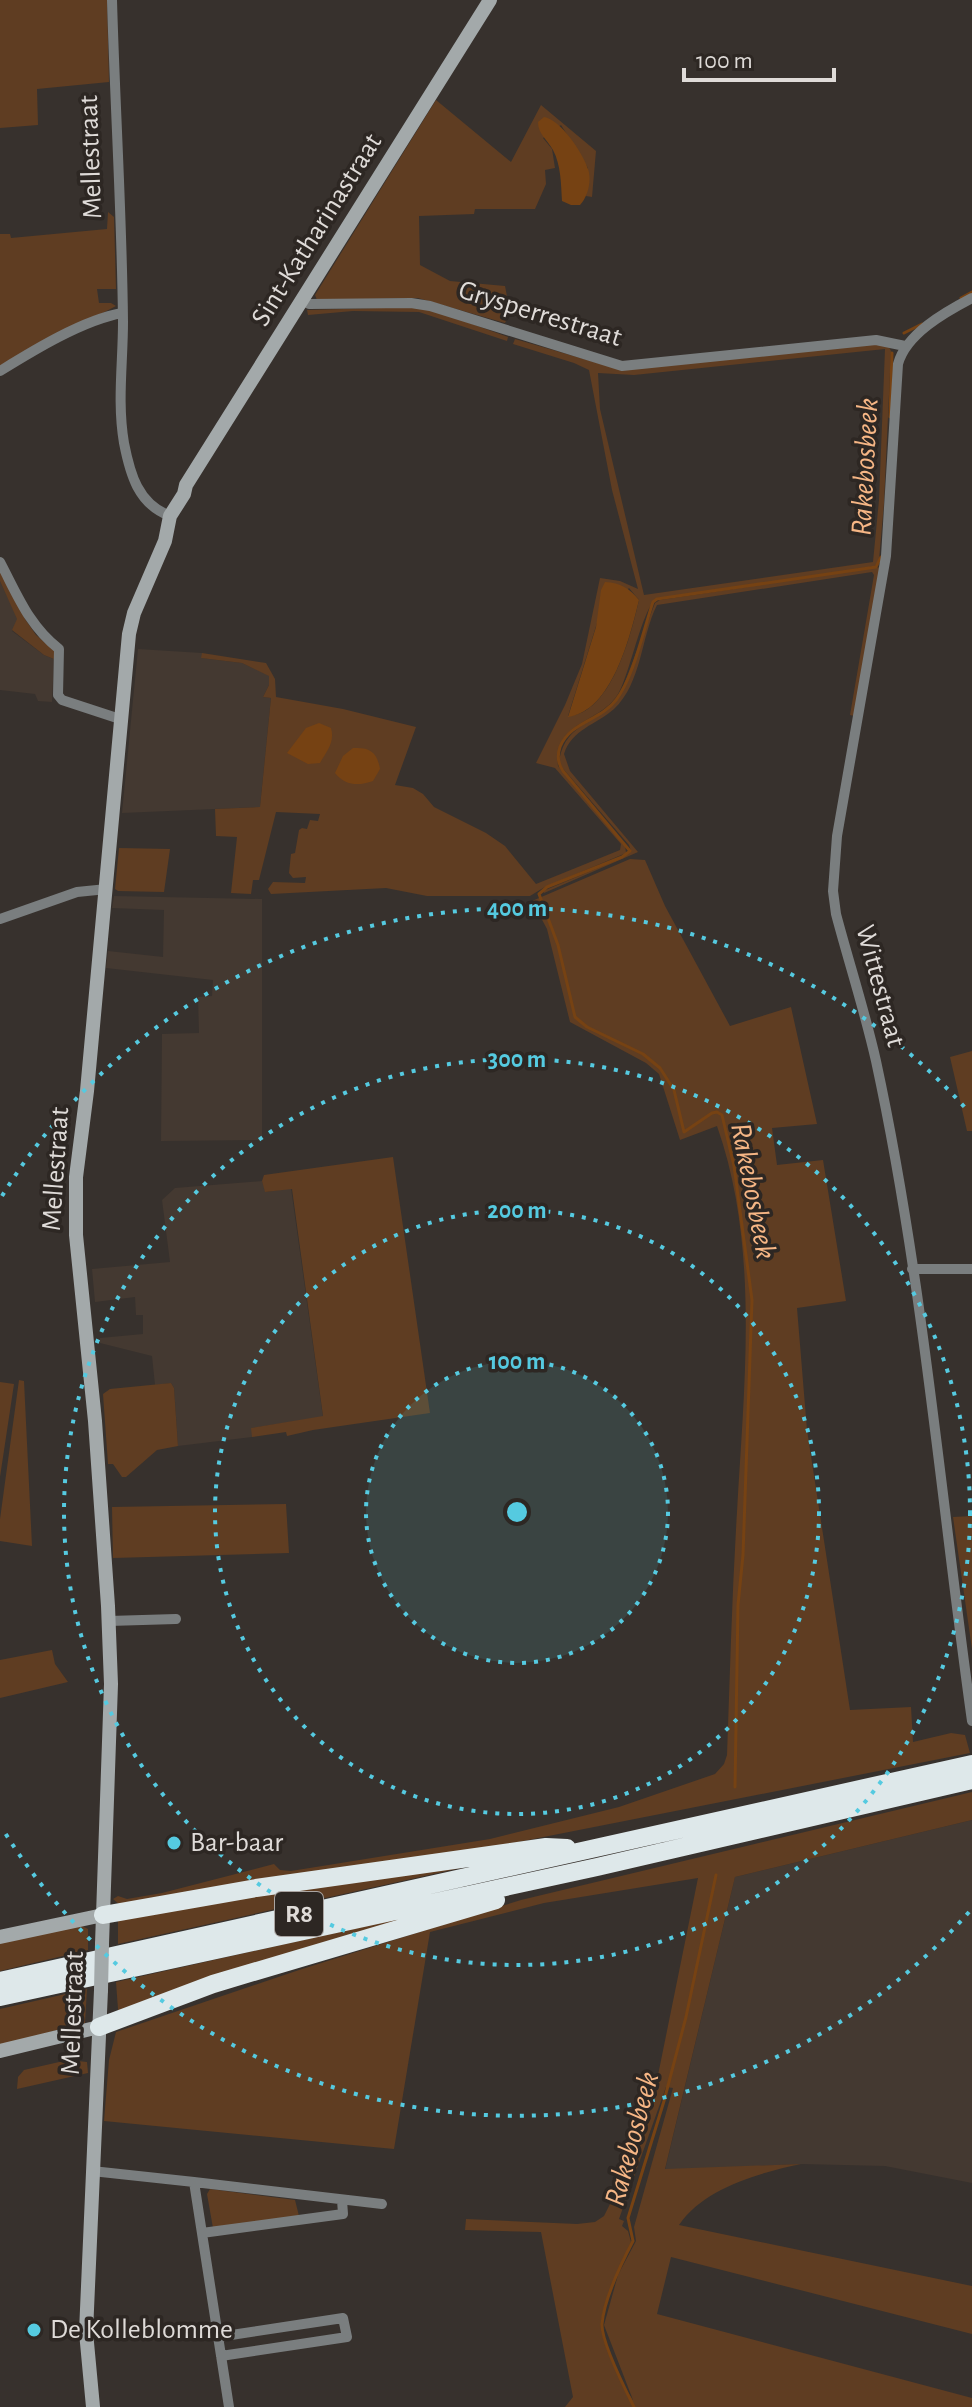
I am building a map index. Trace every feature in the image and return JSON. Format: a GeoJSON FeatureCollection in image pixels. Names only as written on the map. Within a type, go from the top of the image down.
{"type":"FeatureCollection","features":[{"type":"Feature","properties":{"kind":"highway","name":"R8"},"geometry":{"type":"LineString","coordinates":[[0,1997],[970,1773]]}},
{"type":"Feature","properties":{"kind":"highway","name":"R8"},"geometry":{"type":"LineString","coordinates":[[103,1915],[256,1888],[546,1847],[598,1858]]}},
{"type":"Feature","properties":{"kind":"highway","name":"R8"},"geometry":{"type":"LineString","coordinates":[[0,1981],[598,1858]]}},
{"type":"Feature","properties":{"kind":"highway","name":"R8"},"geometry":{"type":"LineString","coordinates":[[99,2027],[213,1984],[379,1936],[429,1918],[564,1881],[598,1858]]}},
{"type":"Feature","properties":{"kind":"street","name":"Mellestraat"},"geometry":{"type":"LineString","coordinates":[[93,2407],[86,2332],[111,1684],[95,1421],[76,1235],[76,1177],[107,889],[129,634],[154,564],[165,514],[147,504],[135,482],[119,407],[122,313],[112,0]]}},
{"type":"Feature","properties":{"kind":"street","name":"Sint-Katharinastraat"},"geometry":{"type":"LineString","coordinates":[[165,514],[304,301],[490,0]]}},
{"type":"Feature","properties":{"kind":"street"},"geometry":{"type":"LineString","coordinates":[[905,346],[972,298]]}},
{"type":"Feature","properties":{"kind":"street","name":"Grysperrestraat"},"geometry":{"type":"LineString","coordinates":[[304,301],[309,304],[411,303],[430,306],[622,366],[876,340],[905,346]]}},
{"type":"Feature","properties":{"kind":"street"},"geometry":{"type":"LineString","coordinates":[[0,371],[80,328],[122,313]]}},
{"type":"Feature","properties":{"kind":"street","name":"Wittestraat"},"geometry":{"type":"LineString","coordinates":[[905,346],[898,364],[896,382],[886,556],[847,770],[833,891],[836,914],[875,1058],[912,1269],[972,1721]]}},
{"type":"Feature","properties":{"kind":"street"},"geometry":{"type":"LineString","coordinates":[[0,562],[31,623],[59,649],[58,695],[62,700],[123,720]]}},
{"type":"Feature","properties":{"kind":"street"},"geometry":{"type":"LineString","coordinates":[[0,919],[77,892],[107,889]]}},
{"type":"Feature","properties":{"kind":"street"},"geometry":{"type":"LineString","coordinates":[[912,1269],[972,1269]]}},
{"type":"Feature","properties":{"kind":"street"},"geometry":{"type":"LineString","coordinates":[[109,1621],[176,1619]]}},
{"type":"Feature","properties":{"kind":"street"},"geometry":{"type":"LineString","coordinates":[[0,1937],[103,1915]]}},
{"type":"Feature","properties":{"kind":"street"},"geometry":{"type":"LineString","coordinates":[[0,2051],[99,2027]]}},
{"type":"Feature","properties":{"kind":"street"},"geometry":{"type":"LineString","coordinates":[[92,2171],[382,2204]]}},
{"type":"Feature","properties":{"kind":"street"},"geometry":{"type":"LineString","coordinates":[[194,2182],[229,2407]]}},
{"type":"Feature","properties":{"kind":"street"},"geometry":{"type":"LineString","coordinates":[[202,2233],[343,2214],[342,2200]]}},
{"type":"Feature","properties":{"kind":"street"},"geometry":{"type":"LineString","coordinates":[[218,2337],[343,2318],[347,2337],[221,2356]]}},
{"type":"Feature","properties":{"kind":"shaded area"},"geometry":{"type":"Polygon","coordinates":[[[0,0],[107,0],[109,82],[37,89],[38,125],[0,128],[0,0]]]}},
{"type":"Feature","properties":{"kind":"shaded area"},"geometry":{"type":"Polygon","coordinates":[[[436,100],[511,162],[541,105],[596,151],[592,197],[586,196],[588,168],[561,125],[543,138],[552,149],[555,168],[545,170],[546,184],[535,209],[475,209],[474,214],[419,216],[420,265],[450,281],[505,286],[510,312],[505,323],[418,298],[317,300],[315,295],[436,100]]]}},
{"type":"Feature","properties":{"kind":"shaded area"},"geometry":{"type":"Polygon","coordinates":[[[544,117],[564,130],[585,162],[589,183],[580,205],[562,201],[558,162],[538,126],[544,117]]]}},
{"type":"Feature","properties":{"kind":"shaded area"},"geometry":{"type":"Polygon","coordinates":[[[108,212],[114,217],[116,289],[97,289],[99,303],[116,306],[0,367],[0,234],[10,234],[11,238],[107,229],[108,212]]]}},
{"type":"Feature","properties":{"kind":"shaded area"},"geometry":{"type":"Polygon","coordinates":[[[415,307],[439,312],[508,337],[507,341],[419,312],[353,311],[308,315],[307,310],[415,307]]]}},
{"type":"Feature","properties":{"kind":"shaded area"},"geometry":{"type":"Polygon","coordinates":[[[515,339],[615,368],[878,344],[889,347],[879,560],[875,566],[815,576],[881,567],[854,716],[850,715],[874,575],[872,572],[657,605],[636,673],[623,698],[607,715],[579,733],[564,754],[570,771],[638,852],[544,893],[631,851],[559,764],[562,750],[575,731],[612,705],[620,695],[655,603],[747,587],[657,598],[646,614],[618,694],[610,704],[570,731],[559,751],[558,766],[625,844],[626,853],[530,896],[427,896],[386,888],[271,894],[268,889],[273,882],[305,883],[306,877],[293,878],[289,873],[291,854],[295,853],[299,830],[307,829],[310,820],[318,821],[320,814],[276,812],[259,880],[253,880],[251,894],[231,893],[237,837],[216,836],[215,809],[260,807],[271,698],[263,697],[269,685],[269,676],[242,663],[201,658],[202,653],[266,663],[275,679],[276,697],[416,727],[395,785],[413,788],[434,807],[505,846],[536,884],[620,850],[621,844],[555,768],[536,763],[582,664],[600,578],[620,581],[638,589],[612,490],[589,370],[513,344],[515,339]],[[885,349],[634,375],[598,373],[600,409],[644,595],[873,562],[879,500],[885,349]],[[629,588],[597,623],[568,716],[583,712],[596,702],[617,670],[639,600],[629,588]]]}},
{"type":"Feature","properties":{"kind":"shaded area"},"geometry":{"type":"Polygon","coordinates":[[[0,564],[25,619],[36,635],[56,652],[54,659],[12,630],[17,619],[0,581],[0,564]]]}},
{"type":"Feature","properties":{"kind":"shaded area"},"geometry":{"type":"Polygon","coordinates":[[[0,581],[18,619],[12,631],[54,659],[52,702],[38,701],[35,694],[0,690],[0,581]]]}},
{"type":"Feature","properties":{"kind":"shaded area"},"geometry":{"type":"Polygon","coordinates":[[[605,582],[628,589],[639,600],[635,615],[617,670],[607,687],[583,712],[568,717],[596,627],[605,582]]]}},
{"type":"Feature","properties":{"kind":"shaded area"},"geometry":{"type":"Polygon","coordinates":[[[138,649],[202,653],[202,658],[242,663],[269,675],[269,685],[263,697],[271,698],[260,807],[122,813],[138,649]]]}},
{"type":"Feature","properties":{"kind":"shaded area"},"geometry":{"type":"Polygon","coordinates":[[[319,723],[331,728],[332,733],[330,746],[320,763],[308,764],[287,753],[306,728],[319,723]]]}},
{"type":"Feature","properties":{"kind":"shaded area"},"geometry":{"type":"Polygon","coordinates":[[[353,748],[364,748],[377,758],[380,769],[373,781],[352,784],[335,773],[343,756],[353,748]]]}},
{"type":"Feature","properties":{"kind":"shaded area"},"geometry":{"type":"Polygon","coordinates":[[[119,848],[170,849],[164,892],[115,889],[119,848]]]}},
{"type":"Feature","properties":{"kind":"shaded area"},"geometry":{"type":"Polygon","coordinates":[[[630,859],[645,860],[665,906],[730,1026],[791,1007],[817,1124],[772,1128],[777,1165],[823,1160],[846,1301],[797,1308],[807,1430],[850,1710],[911,1707],[913,1742],[951,1733],[965,1735],[970,1753],[472,1851],[120,1905],[113,1899],[162,1893],[274,1864],[280,1870],[291,1871],[490,1839],[619,1807],[715,1774],[724,1764],[727,1755],[746,1317],[739,1220],[730,1172],[717,1126],[680,1140],[659,1074],[646,1063],[570,1022],[547,929],[532,901],[630,859]]]}},
{"type":"Feature","properties":{"kind":"shaded area"},"geometry":{"type":"Polygon","coordinates":[[[114,896],[262,899],[262,1140],[161,1141],[162,1034],[199,1033],[198,997],[212,996],[213,980],[106,968],[108,951],[163,957],[164,910],[112,908],[114,896]]]}},
{"type":"Feature","properties":{"kind":"shaded area"},"geometry":{"type":"Polygon","coordinates":[[[972,1051],[972,1131],[967,1131],[950,1057],[972,1051]]]}},
{"type":"Feature","properties":{"kind":"shaded area"},"geometry":{"type":"Polygon","coordinates":[[[393,1157],[430,1413],[287,1436],[286,1432],[252,1437],[251,1428],[323,1416],[292,1189],[265,1192],[264,1175],[393,1157]]]}},
{"type":"Feature","properties":{"kind":"shaded area"},"geometry":{"type":"Polygon","coordinates":[[[262,1181],[266,1192],[291,1188],[323,1417],[252,1428],[252,1437],[178,1446],[174,1388],[171,1383],[155,1385],[152,1356],[100,1343],[100,1338],[143,1334],[143,1315],[136,1315],[135,1297],[95,1302],[92,1269],[170,1262],[162,1200],[175,1188],[262,1181]]]}},
{"type":"Feature","properties":{"kind":"shaded area"},"geometry":{"type":"Polygon","coordinates":[[[19,1380],[24,1381],[32,1546],[0,1541],[0,1519],[19,1380]]]}},
{"type":"Feature","properties":{"kind":"shaded area"},"geometry":{"type":"Polygon","coordinates":[[[0,1382],[14,1384],[0,1477],[0,1382]]]}},
{"type":"Feature","properties":{"kind":"shaded area"},"geometry":{"type":"Polygon","coordinates":[[[171,1383],[174,1388],[178,1446],[157,1450],[126,1477],[122,1477],[113,1464],[108,1464],[103,1394],[110,1389],[171,1383]]]}},
{"type":"Feature","properties":{"kind":"shaded area"},"geometry":{"type":"Polygon","coordinates":[[[286,1504],[289,1553],[113,1558],[112,1507],[286,1504]]]}},
{"type":"Feature","properties":{"kind":"shaded area"},"geometry":{"type":"Polygon","coordinates":[[[972,1516],[972,1649],[953,1517],[972,1516]]]}},
{"type":"Feature","properties":{"kind":"shaded area"},"geometry":{"type":"Polygon","coordinates":[[[52,1650],[55,1664],[68,1682],[0,1698],[0,1660],[52,1650]]]}},
{"type":"Feature","properties":{"kind":"shaded area"},"geometry":{"type":"Polygon","coordinates":[[[972,1792],[972,1820],[735,1877],[665,2169],[801,2164],[768,2172],[718,2192],[690,2212],[679,2225],[972,2286],[972,2334],[671,2257],[657,2314],[972,2398],[972,2407],[565,2407],[573,2397],[541,2232],[465,2230],[466,2219],[577,2224],[595,2222],[604,2216],[656,2085],[698,1878],[544,1903],[430,1932],[394,2149],[104,2121],[109,2060],[116,2032],[521,1900],[972,1792]],[[666,2087],[619,2219],[624,2221],[622,2226],[628,2231],[631,2242],[609,2294],[602,2316],[602,2332],[608,2352],[633,2400],[604,2325],[618,2275],[636,2241],[634,2227],[673,2088],[666,2087]]]}},
{"type":"Feature","properties":{"kind":"shaded area"},"geometry":{"type":"Polygon","coordinates":[[[972,1820],[972,2183],[885,2166],[801,2164],[665,2170],[735,1877],[972,1820]]]}},
{"type":"Feature","properties":{"kind":"shaded area"},"geometry":{"type":"Polygon","coordinates":[[[488,1862],[118,1944],[118,1919],[150,1911],[488,1862]]]}},
{"type":"Feature","properties":{"kind":"shaded area"},"geometry":{"type":"Polygon","coordinates":[[[455,1906],[119,2012],[118,2009],[116,1982],[455,1906]]]}},
{"type":"Feature","properties":{"kind":"shaded area"},"geometry":{"type":"Polygon","coordinates":[[[80,1925],[88,1929],[88,1950],[0,1971],[0,1941],[80,1925]]]}},
{"type":"Feature","properties":{"kind":"shaded area"},"geometry":{"type":"Polygon","coordinates":[[[87,1989],[85,2023],[0,2045],[0,2009],[87,1989]]]}},
{"type":"Feature","properties":{"kind":"shaded area"},"geometry":{"type":"Polygon","coordinates":[[[68,2060],[87,2062],[88,2073],[17,2089],[18,2077],[24,2070],[68,2060]]]}},
{"type":"Feature","properties":{"kind":"shaded area"},"geometry":{"type":"Polygon","coordinates":[[[210,2189],[295,2200],[299,2216],[213,2228],[207,2194],[210,2189]]]}},
{"type":"Feature","properties":{"kind":"waterway","name":"Rakebosbeek"},"geometry":{"type":"LineString","coordinates":[[961,298],[972,292]]}},
{"type":"Feature","properties":{"kind":"waterway","name":"Rakebosbeek"},"geometry":{"type":"LineString","coordinates":[[904,333],[922,324]]}},
{"type":"Feature","properties":{"kind":"waterway","name":"Rakebosbeek"},"geometry":{"type":"LineString","coordinates":[[890,417],[892,353]]}},
{"type":"Feature","properties":{"kind":"waterway","name":"Rakebosbeek"},"geometry":{"type":"LineString","coordinates":[[735,1787],[738,1605],[743,1555],[752,1300],[734,1166],[722,1115],[712,1113],[684,1132],[674,1090],[660,1068],[643,1054],[587,1027],[575,1017],[558,945],[539,894],[547,887],[630,851],[563,771],[558,754],[571,732],[616,700],[633,666],[653,602],[876,567],[881,557]]}},
{"type":"Feature","properties":{"kind":"waterway","name":"Rakebosbeek"},"geometry":{"type":"LineString","coordinates":[[634,2407],[605,2341],[603,2314],[633,2241],[628,2218],[686,2017],[716,1875]]}},
{"type":"Feature","properties":{"kind":"place","name":"Bar-baar"},"geometry":{"type":"Point","coordinates":[174,1843]}},
{"type":"Feature","properties":{"kind":"place","name":"De Kolleblomme"},"geometry":{"type":"Point","coordinates":[34,2330]}}]}
